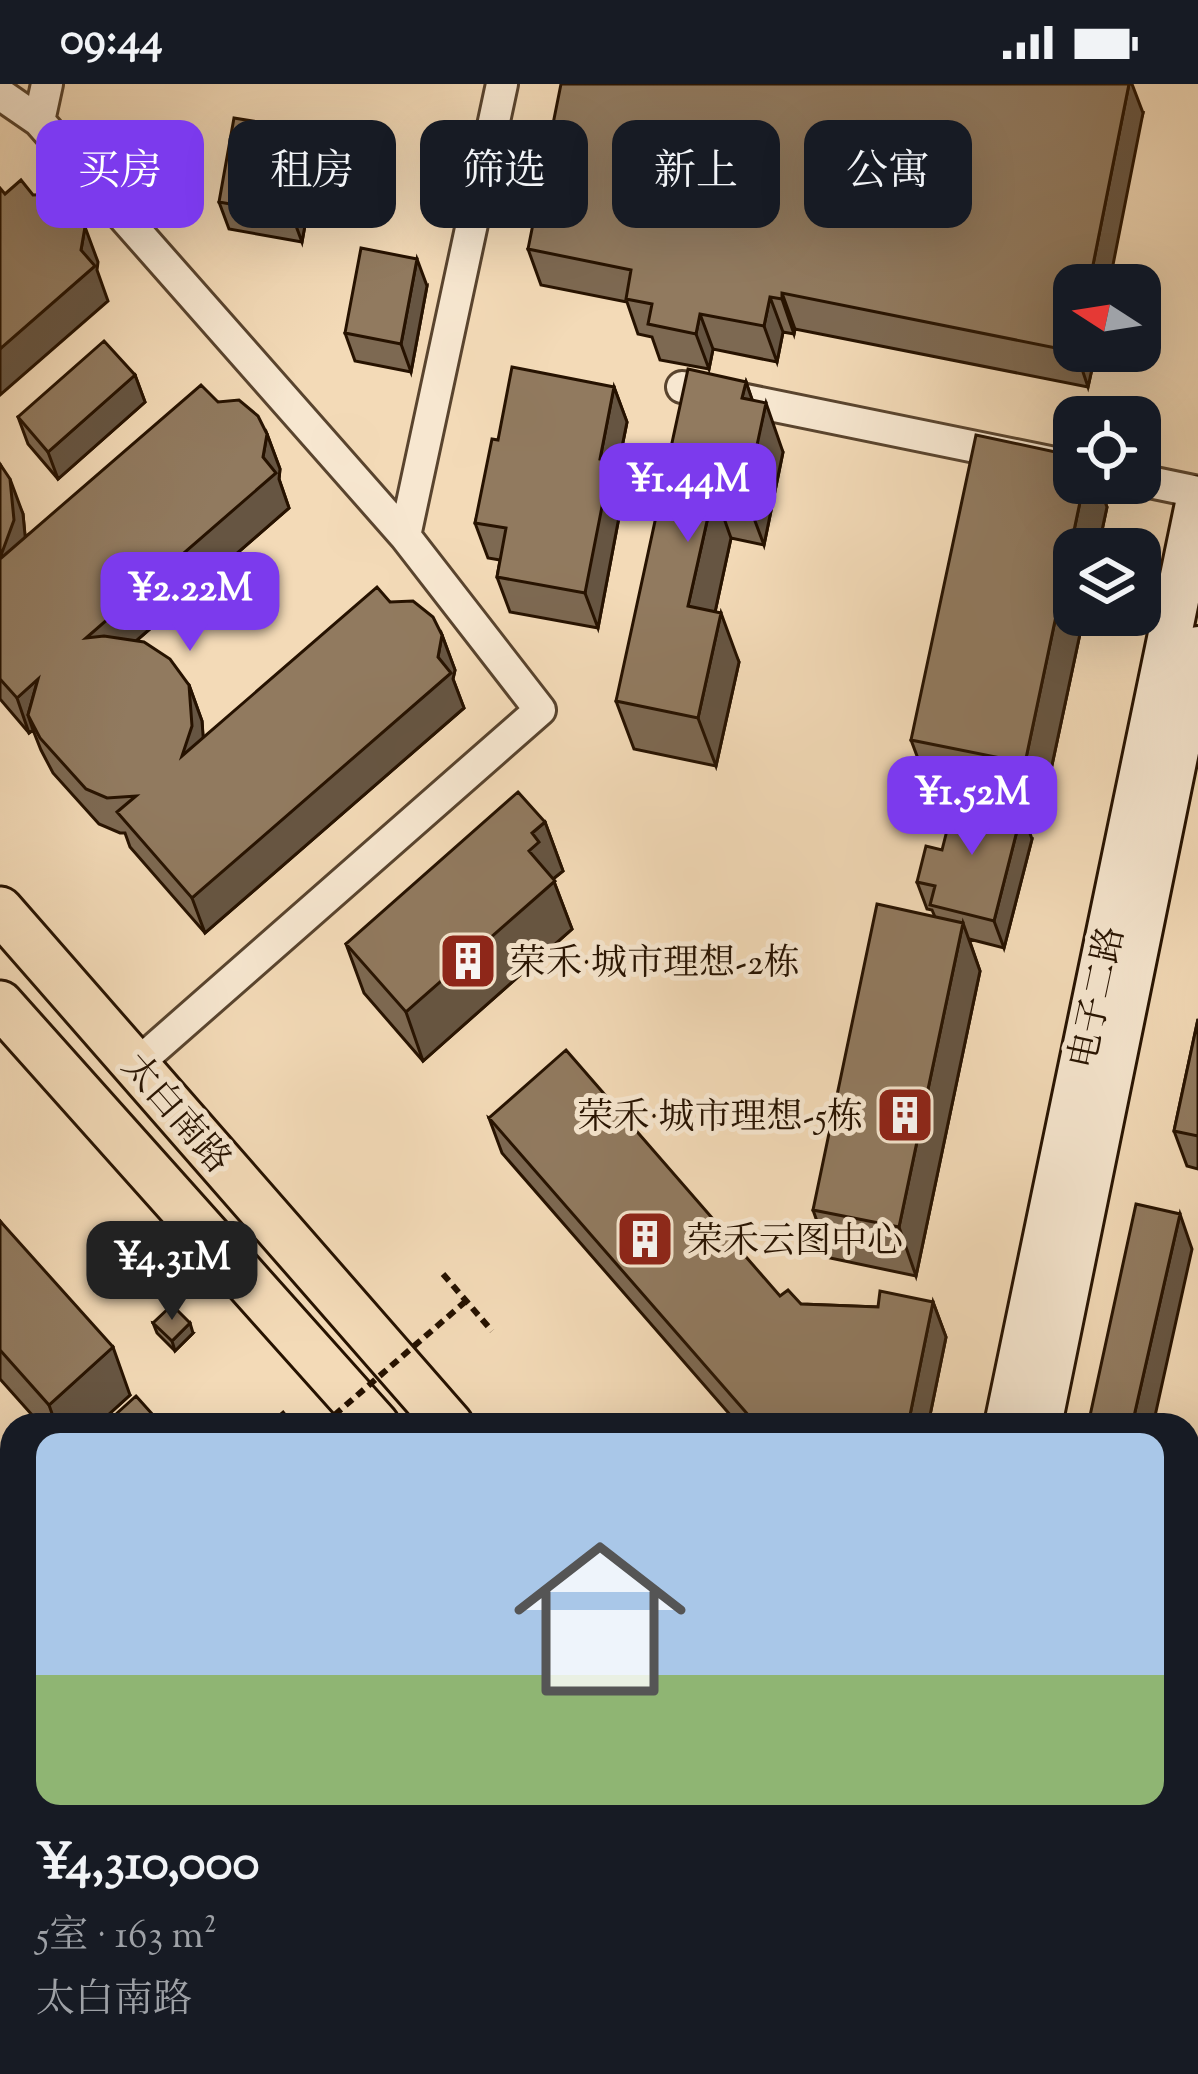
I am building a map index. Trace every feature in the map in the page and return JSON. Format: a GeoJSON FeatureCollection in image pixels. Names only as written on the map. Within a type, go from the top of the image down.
{"type":"FeatureCollection","features":[{"type":"Feature","properties":{"kind":"main road","name":"电子二路"},"geometry":{"type":"LineString","coordinates":[[1008,1413],[1198,495]]}},
{"type":"Feature","properties":{"kind":"main road","name":"电子二路"},"geometry":{"type":"LineString","coordinates":[[1042,1413],[1198,648]]}},
{"type":"Feature","properties":{"kind":"main road","name":"太白南路"},"geometry":{"type":"LineString","coordinates":[[0,910],[440,1413]]}},
{"type":"Feature","properties":{"kind":"main road","name":"太白南路"},"geometry":{"type":"LineString","coordinates":[[0,1004],[365,1413]]}},
{"type":"Feature","properties":{"kind":"street"},"geometry":{"type":"LineString","coordinates":[[39,120],[47,84]]}},
{"type":"Feature","properties":{"kind":"street"},"geometry":{"type":"LineString","coordinates":[[405,536],[502,84]]}},
{"type":"Feature","properties":{"kind":"street"},"geometry":{"type":"LineString","coordinates":[[0,94],[38,120]]}},
{"type":"Feature","properties":{"kind":"street"},"geometry":{"type":"LineString","coordinates":[[133,228],[405,536],[540,710],[136,1064]]}},
{"type":"Feature","properties":{"kind":"street"},"geometry":{"type":"LineString","coordinates":[[682,387],[1053,463]]}},
{"type":"Feature","properties":{"kind":"street"},"geometry":{"type":"LineString","coordinates":[[1161,485],[1198,495]]}},
{"type":"Feature","properties":{"kind":"path"},"geometry":{"type":"LineString","coordinates":[[443,1274],[492,1331]]}},
{"type":"Feature","properties":{"kind":"path"},"geometry":{"type":"LineString","coordinates":[[337,1413],[466,1301]]}},
{"type":"Feature","properties":{"kind":"building"},"geometry":{"type":"Polygon","coordinates":[[[561,84],[1129,84],[1093,264],[1053,264],[1053,347],[782,293],[782,299],[770,297],[764,326],[700,314],[696,334],[648,324],[652,304],[626,299],[631,270],[528,249],[532,228],[588,228],[588,120],[554,120],[561,84]]]}},
{"type":"Feature","properties":{"kind":"building"},"geometry":{"type":"Polygon","coordinates":[[[228,152],[228,204],[219,202],[228,152]]]}},
{"type":"Feature","properties":{"kind":"building"},"geometry":{"type":"Polygon","coordinates":[[[21,180],[36,195],[36,228],[85,228],[81,250],[95,266],[0,349],[0,188],[5,194],[21,180]]]}},
{"type":"Feature","properties":{"kind":"building"},"geometry":{"type":"Polygon","coordinates":[[[361,248],[417,259],[401,344],[345,333],[361,248]]]}},
{"type":"Feature","properties":{"kind":"building"},"geometry":{"type":"Polygon","coordinates":[[[104,341],[135,375],[48,452],[18,417],[104,341]]]}},
{"type":"Feature","properties":{"kind":"building"},"geometry":{"type":"Polygon","coordinates":[[[512,367],[614,387],[600,459],[611,461],[585,593],[497,577],[506,528],[475,523],[512,367]]]}},
{"type":"Feature","properties":{"kind":"building"},"geometry":{"type":"Polygon","coordinates":[[[688,369],[746,382],[742,398],[766,403],[746,497],[714,490],[688,606],[721,613],[698,718],[616,701],[688,369]]]}},
{"type":"Feature","properties":{"kind":"building"},"geometry":{"type":"Polygon","coordinates":[[[201,385],[218,402],[239,400],[258,416],[267,434],[263,457],[276,473],[86,638],[144,642],[170,659],[189,685],[192,726],[182,756],[377,587],[390,602],[413,601],[433,617],[442,635],[438,657],[451,673],[192,898],[117,812],[136,796],[107,798],[86,789],[40,738],[28,715],[38,679],[17,698],[0,679],[0,559],[201,385]]]}},
{"type":"Feature","properties":{"kind":"building"},"geometry":{"type":"Polygon","coordinates":[[[976,435],[1053,452],[1053,504],[1080,504],[1075,528],[1053,528],[1053,630],[1025,763],[911,740],[976,435]]]}},
{"type":"Feature","properties":{"kind":"building"},"geometry":{"type":"Polygon","coordinates":[[[0,464],[10,479],[14,520],[0,558],[0,464]]]}},
{"type":"Feature","properties":{"kind":"building"},"geometry":{"type":"Polygon","coordinates":[[[518,792],[545,822],[532,833],[539,842],[529,851],[555,881],[406,1012],[346,944],[518,792]]]}},
{"type":"Feature","properties":{"kind":"building"},"geometry":{"type":"Polygon","coordinates":[[[956,795],[1022,811],[994,921],[930,905],[935,886],[917,882],[926,846],[942,850],[956,795]]]}},
{"type":"Feature","properties":{"kind":"building"},"geometry":{"type":"Polygon","coordinates":[[[877,904],[963,923],[899,1227],[813,1210],[877,904]]]}},
{"type":"Feature","properties":{"kind":"building"},"geometry":{"type":"Polygon","coordinates":[[[1198,1019],[1198,1136],[1174,1131],[1198,1019]]]}},
{"type":"Feature","properties":{"kind":"building","name":"荣禾云图中心"},"geometry":{"type":"Polygon","coordinates":[[[566,1050],[780,1296],[788,1290],[801,1304],[878,1307],[880,1291],[933,1302],[910,1413],[747,1413],[489,1118],[566,1050]]]}},
{"type":"Feature","properties":{"kind":"building"},"geometry":{"type":"Polygon","coordinates":[[[1136,1204],[1180,1214],[1135,1413],[1091,1413],[1136,1204]]]}},
{"type":"Feature","properties":{"kind":"building"},"geometry":{"type":"Polygon","coordinates":[[[0,1221],[113,1347],[49,1405],[0,1350],[0,1221]]]}},
{"type":"Feature","properties":{"kind":"building"},"geometry":{"type":"Polygon","coordinates":[[[172,1305],[190,1323],[172,1341],[153,1323],[172,1305]]]}},
{"type":"Feature","properties":{"kind":"building"},"geometry":{"type":"Polygon","coordinates":[[[136,1396],[151,1413],[117,1413],[136,1396]]]}},
{"type":"Feature","properties":{"kind":"place","name":"荣禾·城市理想-2栋"},"geometry":{"type":"Point","coordinates":[468,961]}},
{"type":"Feature","properties":{"kind":"place","name":"荣禾·城市理想-5栋"},"geometry":{"type":"Point","coordinates":[905,1115]}},
{"type":"Feature","properties":{"kind":"place","name":"荣禾云图中心"},"geometry":{"type":"Point","coordinates":[645,1239]}}]}
